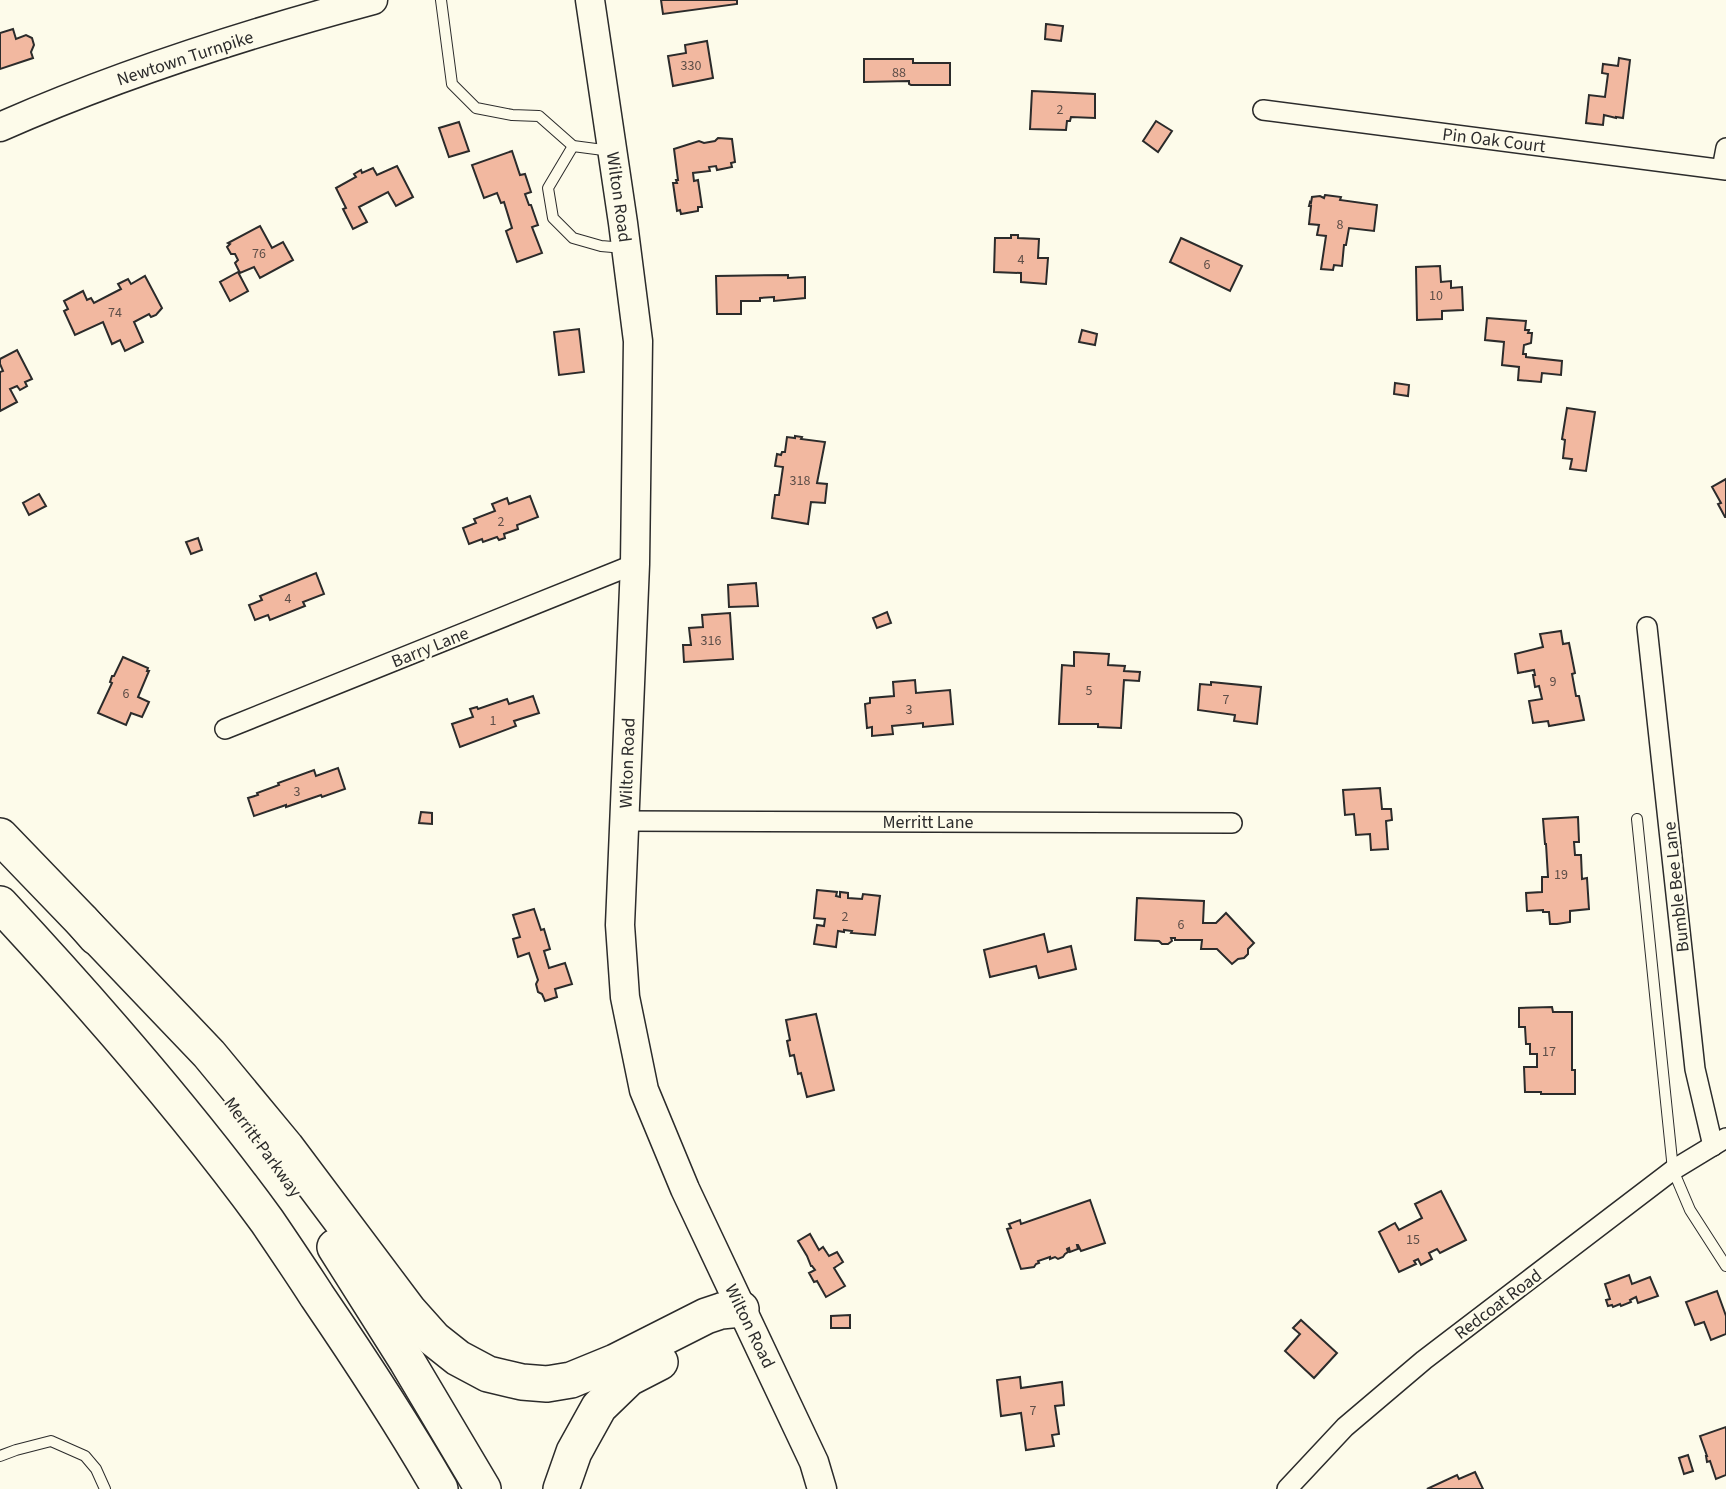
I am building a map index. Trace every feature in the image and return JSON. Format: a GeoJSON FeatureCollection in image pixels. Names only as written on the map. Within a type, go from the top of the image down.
{"type":"FeatureCollection","features":[{"type":"Feature","properties":{"kind":"highway","name":"Merritt Parkway"},"geometry":{"type":"LineString","coordinates":[[0,836],[82,920],[229,1099],[343,1260],[483,1489]]}},
{"type":"Feature","properties":{"kind":"highway"},"geometry":{"type":"LineString","coordinates":[[0,904],[124,1042],[200,1134],[267,1222],[361,1361],[440,1489]]}},
{"type":"Feature","properties":{"kind":"highway"},"geometry":{"type":"LineString","coordinates":[[82,920],[209,1054],[286,1147],[409,1311],[434,1339],[458,1358],[488,1374],[522,1382],[547,1384],[571,1380],[615,1362],[706,1316],[741,1309]]}},
{"type":"Feature","properties":{"kind":"highway"},"geometry":{"type":"LineString","coordinates":[[561,1489],[574,1452],[599,1408],[629,1378],[714,1334],[734,1320],[741,1309]]}},
{"type":"Feature","properties":{"kind":"main road","name":"Newtown Turnpike"},"geometry":{"type":"LineString","coordinates":[[0,127],[45,107],[179,58],[373,0]]}},
{"type":"Feature","properties":{"kind":"main road","name":"Wilton Road"},"geometry":{"type":"LineString","coordinates":[[590,0],[638,341],[635,564],[620,925],[625,997],[644,1090],[685,1189],[814,1462],[822,1489]]}},
{"type":"Feature","properties":{"kind":"street","name":"Pin Oak Court"},"geometry":{"type":"LineString","coordinates":[[1263,110],[1724,169]]}},
{"type":"Feature","properties":{"kind":"street"},"geometry":{"type":"LineString","coordinates":[[1724,169],[1726,148]]}},
{"type":"Feature","properties":{"kind":"street","name":"Barry Lane"},"geometry":{"type":"LineString","coordinates":[[225,729],[635,564]]}},
{"type":"Feature","properties":{"kind":"street","name":"Bumble Bee Lane"},"geometry":{"type":"LineString","coordinates":[[1647,627],[1695,1069],[1719,1142]]}},
{"type":"Feature","properties":{"kind":"street","name":"Merritt Lane"},"geometry":{"type":"LineString","coordinates":[[624,821],[1232,823]]}},
{"type":"Feature","properties":{"kind":"street","name":"Redcoat Road"},"geometry":{"type":"LineString","coordinates":[[1287,1489],[1345,1427],[1424,1360],[1673,1170],[1719,1142]]}},
{"type":"Feature","properties":{"kind":"lane"},"geometry":{"type":"LineString","coordinates":[[441,0],[452,84],[477,108],[512,115],[539,116],[573,146],[612,151]]}},
{"type":"Feature","properties":{"kind":"lane"},"geometry":{"type":"LineString","coordinates":[[573,146],[548,188],[554,218],[573,238],[601,246],[626,248]]}},
{"type":"Feature","properties":{"kind":"lane"},"geometry":{"type":"LineString","coordinates":[[1637,819],[1673,1170],[1690,1210],[1726,1266]]}},
{"type":"Feature","properties":{"kind":"lane"},"geometry":{"type":"LineString","coordinates":[[0,1457],[51,1441],[85,1456],[96,1469],[105,1489]]}},
{"type":"Feature","properties":{"kind":"building"},"geometry":{"type":"Polygon","coordinates":[[[661,0],[737,0],[737,4],[663,14],[661,0]]]}},
{"type":"Feature","properties":{"kind":"building"},"geometry":{"type":"Polygon","coordinates":[[[1046,24],[1063,26],[1061,41],[1045,39],[1046,24]]]}},
{"type":"Feature","properties":{"kind":"building"},"geometry":{"type":"Polygon","coordinates":[[[13,29],[16,39],[26,35],[32,38],[33,58],[0,69],[0,33],[13,29]]]}},
{"type":"Feature","properties":{"kind":"building"},"geometry":{"type":"Polygon","coordinates":[[[707,41],[713,78],[673,86],[668,56],[686,53],[685,45],[707,41]]]}},
{"type":"Feature","properties":{"kind":"building"},"geometry":{"type":"Polygon","coordinates":[[[1619,58],[1630,60],[1623,118],[1604,115],[1603,125],[1586,123],[1589,95],[1605,97],[1608,74],[1602,73],[1603,64],[1618,66],[1619,58]]]}},
{"type":"Feature","properties":{"kind":"building"},"geometry":{"type":"Polygon","coordinates":[[[864,59],[913,59],[913,63],[950,63],[950,85],[911,85],[909,81],[864,82],[864,59]]]}},
{"type":"Feature","properties":{"kind":"building"},"geometry":{"type":"Polygon","coordinates":[[[1032,91],[1095,94],[1095,118],[1071,117],[1070,121],[1067,121],[1066,130],[1030,129],[1032,91]]]}},
{"type":"Feature","properties":{"kind":"building"},"geometry":{"type":"Polygon","coordinates":[[[1156,121],[1172,131],[1158,152],[1143,141],[1156,121]]]}},
{"type":"Feature","properties":{"kind":"building"},"geometry":{"type":"Polygon","coordinates":[[[459,122],[469,151],[449,157],[439,128],[459,122]]]}},
{"type":"Feature","properties":{"kind":"building"},"geometry":{"type":"Polygon","coordinates":[[[718,138],[732,139],[735,162],[731,163],[732,167],[717,170],[716,166],[709,167],[710,171],[693,173],[694,181],[698,180],[702,207],[698,207],[698,211],[681,214],[680,210],[677,211],[673,183],[678,180],[674,149],[699,141],[715,141],[718,138]]]}},
{"type":"Feature","properties":{"kind":"building"},"geometry":{"type":"Polygon","coordinates":[[[512,151],[520,175],[525,174],[531,192],[525,194],[538,225],[532,227],[542,253],[517,262],[506,231],[512,228],[504,202],[501,203],[497,193],[484,198],[472,165],[512,151]]]}},
{"type":"Feature","properties":{"kind":"building"},"geometry":{"type":"Polygon","coordinates":[[[397,166],[413,197],[396,206],[388,192],[359,207],[367,222],[353,229],[336,188],[356,177],[354,174],[361,170],[362,173],[373,168],[377,175],[397,166]]]}},
{"type":"Feature","properties":{"kind":"building"},"geometry":{"type":"Polygon","coordinates":[[[1325,195],[1377,205],[1374,231],[1349,228],[1342,266],[1334,265],[1333,270],[1321,269],[1326,236],[1317,235],[1319,225],[1309,224],[1312,197],[1324,198],[1325,195]]]}},
{"type":"Feature","properties":{"kind":"building"},"geometry":{"type":"Polygon","coordinates":[[[260,226],[272,248],[283,242],[293,260],[260,278],[254,267],[240,273],[235,263],[238,260],[235,254],[231,254],[227,247],[230,244],[228,243],[260,226]]]}},
{"type":"Feature","properties":{"kind":"building"},"geometry":{"type":"Polygon","coordinates":[[[1011,235],[1039,239],[1038,258],[1048,258],[1046,284],[1021,282],[1021,273],[994,272],[995,238],[1011,238],[1011,235]]]}},
{"type":"Feature","properties":{"kind":"building"},"geometry":{"type":"Polygon","coordinates":[[[1181,238],[1242,266],[1230,291],[1170,262],[1181,238]]]}},
{"type":"Feature","properties":{"kind":"building"},"geometry":{"type":"Polygon","coordinates":[[[1440,266],[1441,282],[1451,281],[1451,288],[1462,287],[1463,310],[1442,311],[1442,319],[1417,320],[1416,267],[1440,266]]]}},
{"type":"Feature","properties":{"kind":"building"},"geometry":{"type":"Polygon","coordinates":[[[238,272],[248,291],[230,301],[220,282],[238,272]]]}},
{"type":"Feature","properties":{"kind":"building"},"geometry":{"type":"Polygon","coordinates":[[[788,275],[788,278],[805,277],[805,298],[774,301],[774,297],[760,298],[760,301],[741,301],[741,314],[717,314],[716,276],[788,275]]]}},
{"type":"Feature","properties":{"kind":"building"},"geometry":{"type":"Polygon","coordinates":[[[145,276],[162,308],[156,315],[151,317],[149,314],[134,322],[143,342],[125,351],[120,340],[112,344],[103,322],[75,335],[64,311],[68,309],[64,301],[83,291],[87,300],[91,298],[94,303],[121,289],[118,284],[128,279],[131,284],[145,276]]]}},
{"type":"Feature","properties":{"kind":"building"},"geometry":{"type":"Polygon","coordinates":[[[1487,318],[1526,321],[1525,330],[1532,333],[1531,343],[1524,345],[1523,354],[1526,354],[1526,357],[1562,361],[1561,375],[1542,373],[1541,382],[1518,380],[1519,367],[1502,365],[1504,342],[1485,340],[1487,318]]]}},
{"type":"Feature","properties":{"kind":"building"},"geometry":{"type":"Polygon","coordinates":[[[579,329],[584,372],[559,375],[554,332],[579,329]]]}},
{"type":"Feature","properties":{"kind":"building"},"geometry":{"type":"Polygon","coordinates":[[[1082,330],[1097,334],[1095,345],[1079,342],[1082,330]]]}},
{"type":"Feature","properties":{"kind":"building"},"geometry":{"type":"Polygon","coordinates":[[[17,350],[32,379],[25,382],[27,386],[20,390],[17,386],[10,389],[17,402],[0,411],[0,372],[3,371],[0,359],[17,350]]]}},
{"type":"Feature","properties":{"kind":"building"},"geometry":{"type":"Polygon","coordinates":[[[1395,383],[1409,385],[1408,396],[1394,394],[1395,383]]]}},
{"type":"Feature","properties":{"kind":"building"},"geometry":{"type":"Polygon","coordinates":[[[1567,408],[1595,412],[1586,471],[1570,469],[1572,459],[1563,458],[1565,440],[1562,439],[1567,408]]]}},
{"type":"Feature","properties":{"kind":"building"},"geometry":{"type":"Polygon","coordinates":[[[787,437],[825,442],[817,483],[827,484],[825,503],[811,502],[808,524],[772,518],[783,467],[775,466],[777,454],[785,452],[787,437]]]}},
{"type":"Feature","properties":{"kind":"building"},"geometry":{"type":"Polygon","coordinates":[[[1726,479],[1726,517],[1725,517],[1712,487],[1726,479]]]}},
{"type":"Feature","properties":{"kind":"building"},"geometry":{"type":"Polygon","coordinates":[[[39,494],[46,506],[29,515],[23,503],[39,494]]]}},
{"type":"Feature","properties":{"kind":"building"},"geometry":{"type":"Polygon","coordinates":[[[530,496],[538,517],[517,525],[518,529],[504,534],[505,538],[499,540],[497,537],[483,542],[482,539],[469,544],[463,528],[476,523],[474,519],[495,511],[492,504],[507,498],[509,504],[530,496]]]}},
{"type":"Feature","properties":{"kind":"building"},"geometry":{"type":"Polygon","coordinates":[[[198,538],[202,550],[191,554],[186,542],[198,538]]]}},
{"type":"Feature","properties":{"kind":"building"},"geometry":{"type":"Polygon","coordinates":[[[316,573],[324,594],[303,602],[305,606],[270,620],[268,615],[255,620],[249,605],[262,600],[260,596],[316,573]]]}},
{"type":"Feature","properties":{"kind":"building"},"geometry":{"type":"Polygon","coordinates":[[[756,583],[758,606],[729,607],[728,585],[756,583]]]}},
{"type":"Feature","properties":{"kind":"building"},"geometry":{"type":"Polygon","coordinates":[[[887,612],[891,623],[877,628],[873,618],[887,612]]]}},
{"type":"Feature","properties":{"kind":"building"},"geometry":{"type":"Polygon","coordinates":[[[730,613],[733,659],[684,662],[683,645],[691,645],[689,628],[703,627],[702,615],[730,613]]]}},
{"type":"Feature","properties":{"kind":"building"},"geometry":{"type":"Polygon","coordinates":[[[1561,631],[1563,644],[1569,643],[1576,696],[1579,696],[1584,720],[1549,726],[1548,721],[1533,723],[1529,701],[1542,699],[1539,686],[1535,687],[1534,670],[1518,673],[1515,654],[1543,647],[1540,634],[1561,631]]]}},
{"type":"Feature","properties":{"kind":"building"},"geometry":{"type":"Polygon","coordinates":[[[1074,652],[1109,654],[1108,665],[1125,666],[1124,671],[1140,672],[1139,681],[1124,680],[1121,728],[1098,727],[1098,724],[1059,724],[1062,665],[1074,666],[1074,652]]]}},
{"type":"Feature","properties":{"kind":"building"},"geometry":{"type":"Polygon","coordinates":[[[123,657],[148,668],[149,671],[138,697],[149,702],[142,717],[131,713],[126,725],[98,713],[112,683],[112,676],[123,657]]]}},
{"type":"Feature","properties":{"kind":"building"},"geometry":{"type":"Polygon","coordinates":[[[915,680],[916,693],[950,690],[953,724],[892,726],[893,734],[872,736],[872,727],[867,728],[865,704],[870,703],[870,698],[894,696],[893,682],[915,680]]]}},
{"type":"Feature","properties":{"kind":"building"},"geometry":{"type":"Polygon","coordinates":[[[1211,682],[1261,687],[1257,724],[1234,721],[1235,715],[1198,710],[1200,684],[1211,685],[1211,682]]]}},
{"type":"Feature","properties":{"kind":"building"},"geometry":{"type":"Polygon","coordinates":[[[533,696],[539,713],[514,721],[516,726],[460,747],[452,724],[473,717],[470,709],[507,699],[509,704],[533,696]]]}},
{"type":"Feature","properties":{"kind":"building"},"geometry":{"type":"Polygon","coordinates":[[[338,768],[345,789],[254,816],[248,798],[314,770],[316,776],[338,768]]]}},
{"type":"Feature","properties":{"kind":"building"},"geometry":{"type":"Polygon","coordinates":[[[1380,788],[1382,809],[1391,809],[1392,820],[1386,821],[1388,849],[1371,850],[1370,834],[1356,835],[1354,814],[1345,815],[1343,790],[1380,788]]]}},
{"type":"Feature","properties":{"kind":"building"},"geometry":{"type":"Polygon","coordinates":[[[421,812],[432,813],[432,824],[419,823],[421,812]]]}},
{"type":"Feature","properties":{"kind":"building"},"geometry":{"type":"Polygon","coordinates":[[[1578,817],[1579,842],[1574,842],[1575,855],[1581,855],[1582,879],[1587,878],[1589,909],[1570,911],[1570,922],[1550,924],[1549,912],[1527,911],[1526,893],[1542,892],[1542,877],[1548,877],[1543,819],[1578,817]]]}},
{"type":"Feature","properties":{"kind":"building"},"geometry":{"type":"Polygon","coordinates":[[[817,890],[837,892],[836,896],[840,897],[840,892],[848,893],[848,898],[862,899],[863,894],[880,896],[875,935],[844,930],[838,931],[836,947],[814,944],[817,925],[824,926],[825,919],[814,918],[817,890]]]}},
{"type":"Feature","properties":{"kind":"building"},"geometry":{"type":"Polygon","coordinates":[[[1137,898],[1204,901],[1203,923],[1216,923],[1226,913],[1254,943],[1244,958],[1232,964],[1217,949],[1201,949],[1202,940],[1171,938],[1172,941],[1168,944],[1162,944],[1159,941],[1135,940],[1137,898]]]}},
{"type":"Feature","properties":{"kind":"building"},"geometry":{"type":"Polygon","coordinates":[[[534,909],[550,949],[544,951],[549,968],[565,963],[572,984],[555,989],[557,997],[545,1001],[538,992],[538,980],[529,953],[518,957],[513,939],[520,937],[513,915],[534,909]]]}},
{"type":"Feature","properties":{"kind":"building"},"geometry":{"type":"Polygon","coordinates":[[[1044,934],[1048,952],[1071,946],[1076,969],[1039,978],[1036,966],[990,977],[984,950],[1044,934]]]}},
{"type":"Feature","properties":{"kind":"building"},"geometry":{"type":"Polygon","coordinates":[[[1552,1007],[1553,1012],[1572,1012],[1572,1070],[1575,1070],[1575,1094],[1525,1092],[1524,1067],[1537,1067],[1537,1054],[1530,1054],[1530,1044],[1526,1044],[1525,1027],[1519,1027],[1519,1008],[1552,1007]]]}},
{"type":"Feature","properties":{"kind":"building"},"geometry":{"type":"Polygon","coordinates":[[[816,1014],[834,1090],[807,1097],[794,1055],[790,1056],[786,1020],[816,1014]]]}},
{"type":"Feature","properties":{"kind":"building"},"geometry":{"type":"Polygon","coordinates":[[[1441,1191],[1466,1240],[1440,1253],[1437,1249],[1429,1253],[1432,1259],[1421,1265],[1418,1259],[1414,1261],[1416,1264],[1399,1272],[1379,1232],[1395,1223],[1399,1230],[1422,1218],[1415,1204],[1441,1191]]]}},
{"type":"Feature","properties":{"kind":"building"},"geometry":{"type":"Polygon","coordinates":[[[1090,1200],[1105,1243],[1081,1251],[1077,1245],[1078,1249],[1070,1252],[1069,1248],[1067,1249],[1068,1252],[1063,1257],[1050,1257],[1038,1261],[1034,1267],[1021,1269],[1007,1229],[1011,1228],[1009,1224],[1020,1220],[1021,1224],[1090,1200]]]}},
{"type":"Feature","properties":{"kind":"building"},"geometry":{"type":"Polygon","coordinates":[[[810,1234],[819,1250],[823,1247],[829,1256],[837,1252],[843,1262],[834,1268],[845,1286],[826,1297],[809,1273],[815,1270],[798,1241],[810,1234]]]}},
{"type":"Feature","properties":{"kind":"building"},"geometry":{"type":"Polygon","coordinates":[[[1629,1275],[1632,1284],[1650,1277],[1658,1296],[1638,1303],[1636,1297],[1621,1306],[1608,1306],[1606,1300],[1610,1299],[1605,1284],[1629,1275]]]}},
{"type":"Feature","properties":{"kind":"building"},"geometry":{"type":"Polygon","coordinates":[[[1717,1291],[1726,1316],[1726,1334],[1711,1340],[1704,1322],[1695,1325],[1686,1302],[1717,1291]]]}},
{"type":"Feature","properties":{"kind":"building"},"geometry":{"type":"Polygon","coordinates":[[[850,1315],[850,1328],[831,1328],[831,1316],[850,1315]]]}},
{"type":"Feature","properties":{"kind":"building"},"geometry":{"type":"Polygon","coordinates":[[[1301,1320],[1337,1353],[1314,1378],[1285,1351],[1300,1334],[1293,1328],[1301,1320]]]}},
{"type":"Feature","properties":{"kind":"building"},"geometry":{"type":"Polygon","coordinates":[[[1020,1377],[1021,1388],[1062,1382],[1064,1405],[1055,1406],[1059,1434],[1052,1435],[1054,1446],[1026,1450],[1021,1413],[1001,1416],[997,1380],[1020,1377]]]}},
{"type":"Feature","properties":{"kind":"building"},"geometry":{"type":"Polygon","coordinates":[[[1726,1427],[1726,1475],[1716,1479],[1710,1461],[1707,1462],[1700,1436],[1726,1427]]]}},
{"type":"Feature","properties":{"kind":"building"},"geometry":{"type":"Polygon","coordinates":[[[1688,1455],[1693,1471],[1684,1474],[1679,1458],[1688,1455]]]}},
{"type":"Feature","properties":{"kind":"building"},"geometry":{"type":"Polygon","coordinates":[[[1475,1472],[1483,1489],[1427,1489],[1457,1475],[1459,1479],[1475,1472]]]}}]}
